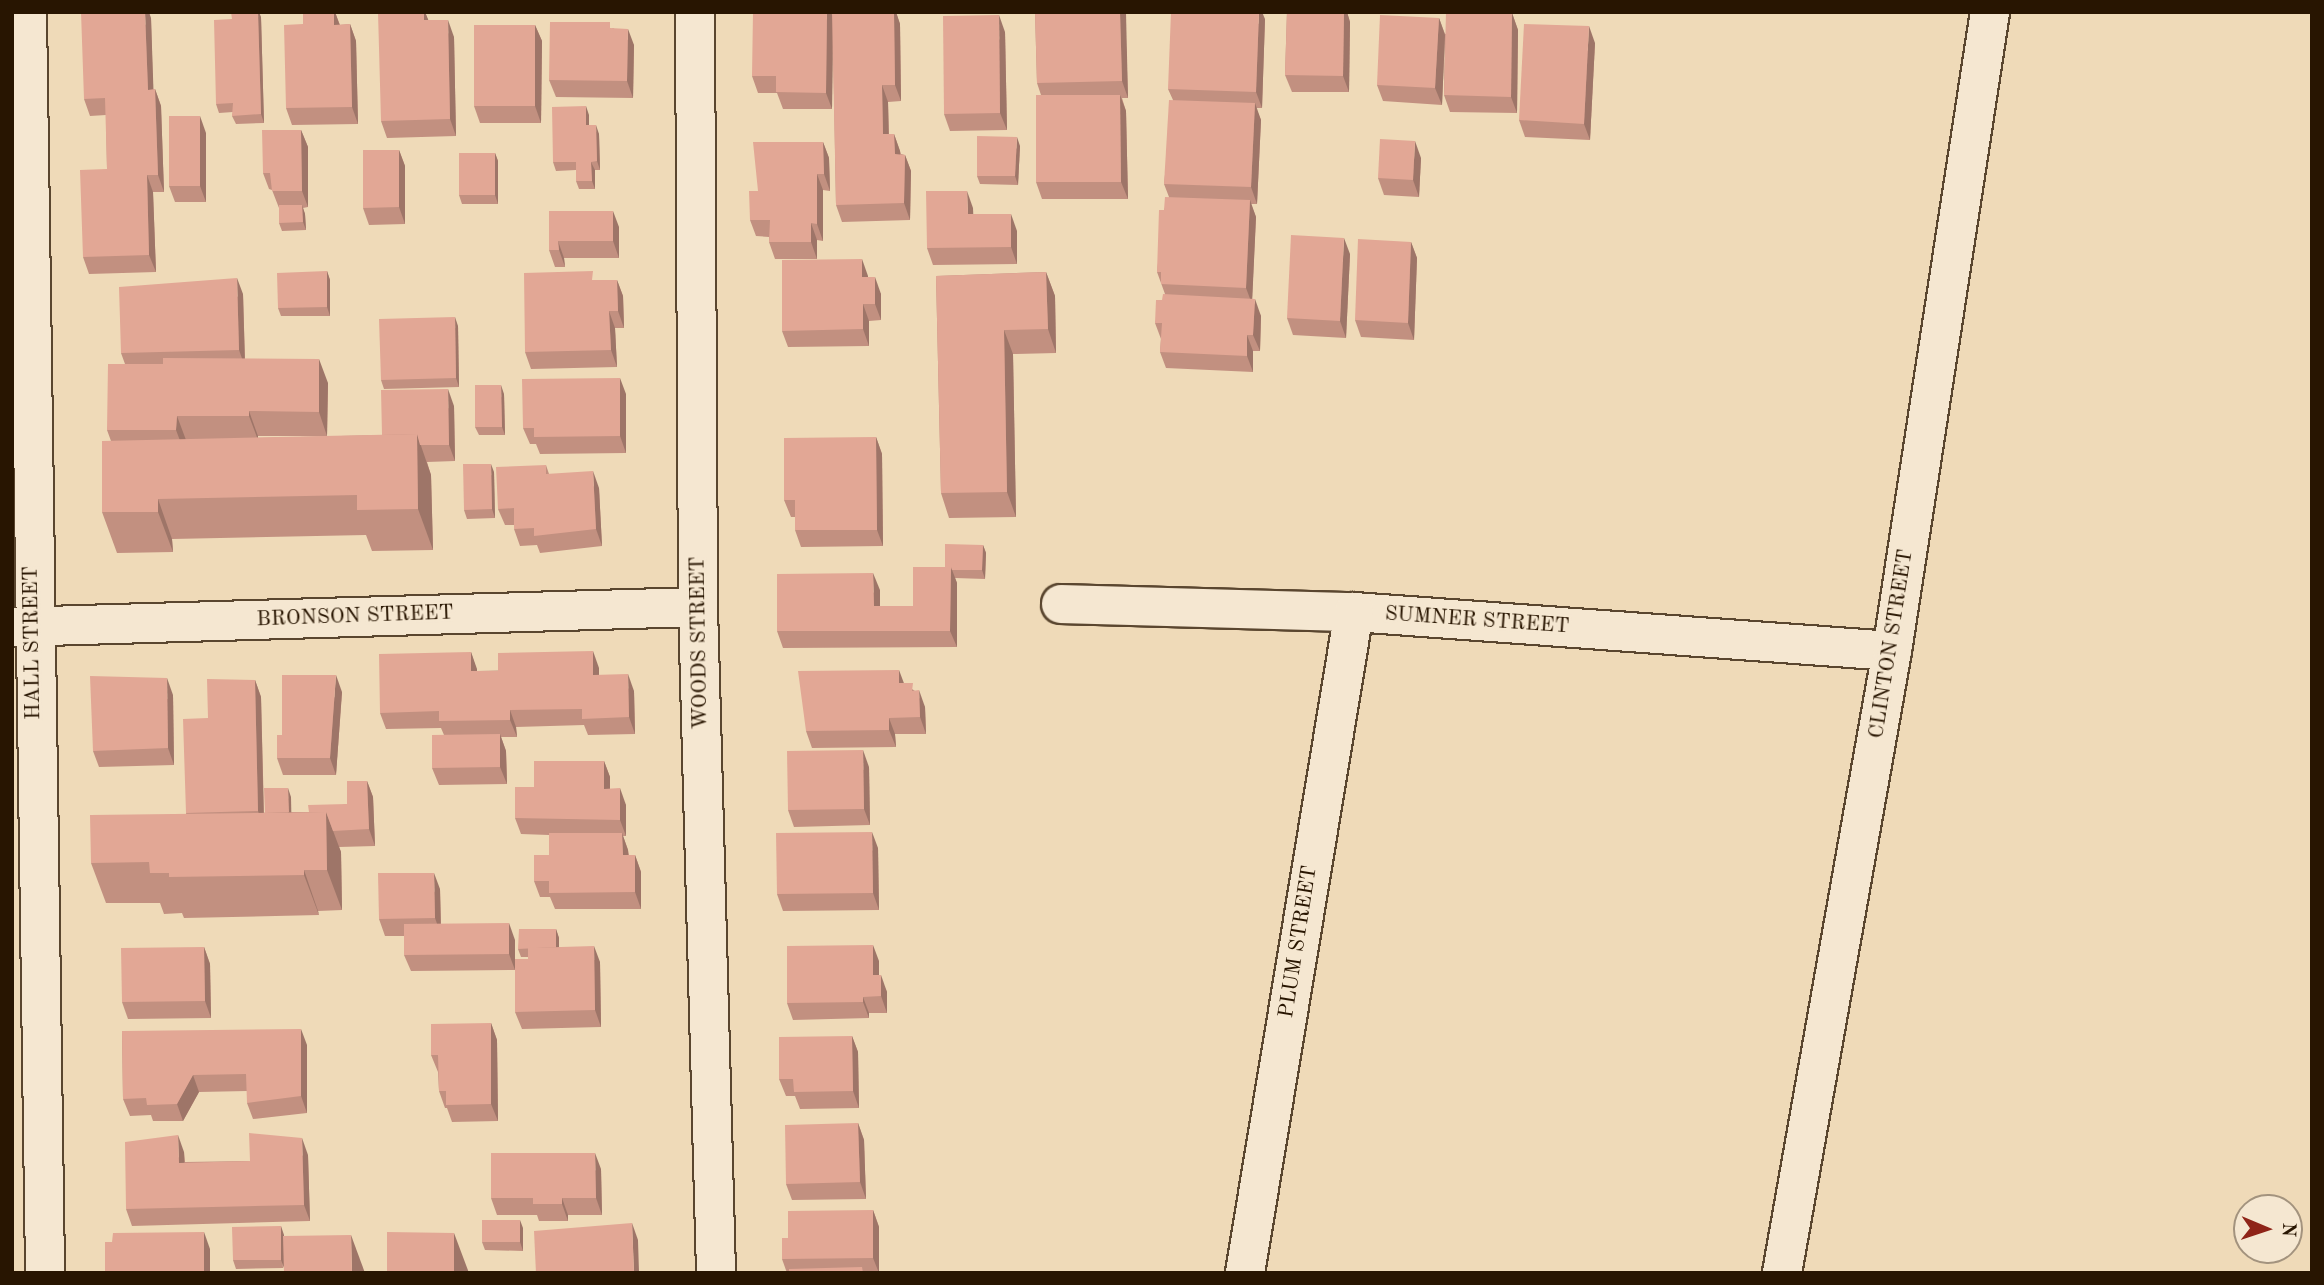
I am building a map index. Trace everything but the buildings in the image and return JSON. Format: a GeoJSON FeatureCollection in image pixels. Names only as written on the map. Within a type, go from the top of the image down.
{"type":"FeatureCollection","features":[{"type":"Feature","properties":{"kind":"street","name":"HALL STREET"},"geometry":{"type":"LineString","coordinates":[[27,12],[23,627],[45,1273]]}},
{"type":"Feature","properties":{"kind":"street","name":"WOODS STREET"},"geometry":{"type":"LineString","coordinates":[[695,12],[698,607],[716,1273]]}},
{"type":"Feature","properties":{"kind":"street","name":"CLINTON STREET"},"geometry":{"type":"LineString","coordinates":[[1782,1273],[1892,651],[1990,12]]}},
{"type":"Feature","properties":{"kind":"street","name":"SUMNER STREET"},"geometry":{"type":"LineString","coordinates":[[1061,604],[1354,612],[1892,651]]}},
{"type":"Feature","properties":{"kind":"street","name":"BRONSON STREET"},"geometry":{"type":"LineString","coordinates":[[23,627],[698,607]]}},
{"type":"Feature","properties":{"kind":"street","name":"PLUM STREET"},"geometry":{"type":"LineString","coordinates":[[1245,1273],[1354,612]]}}]}
